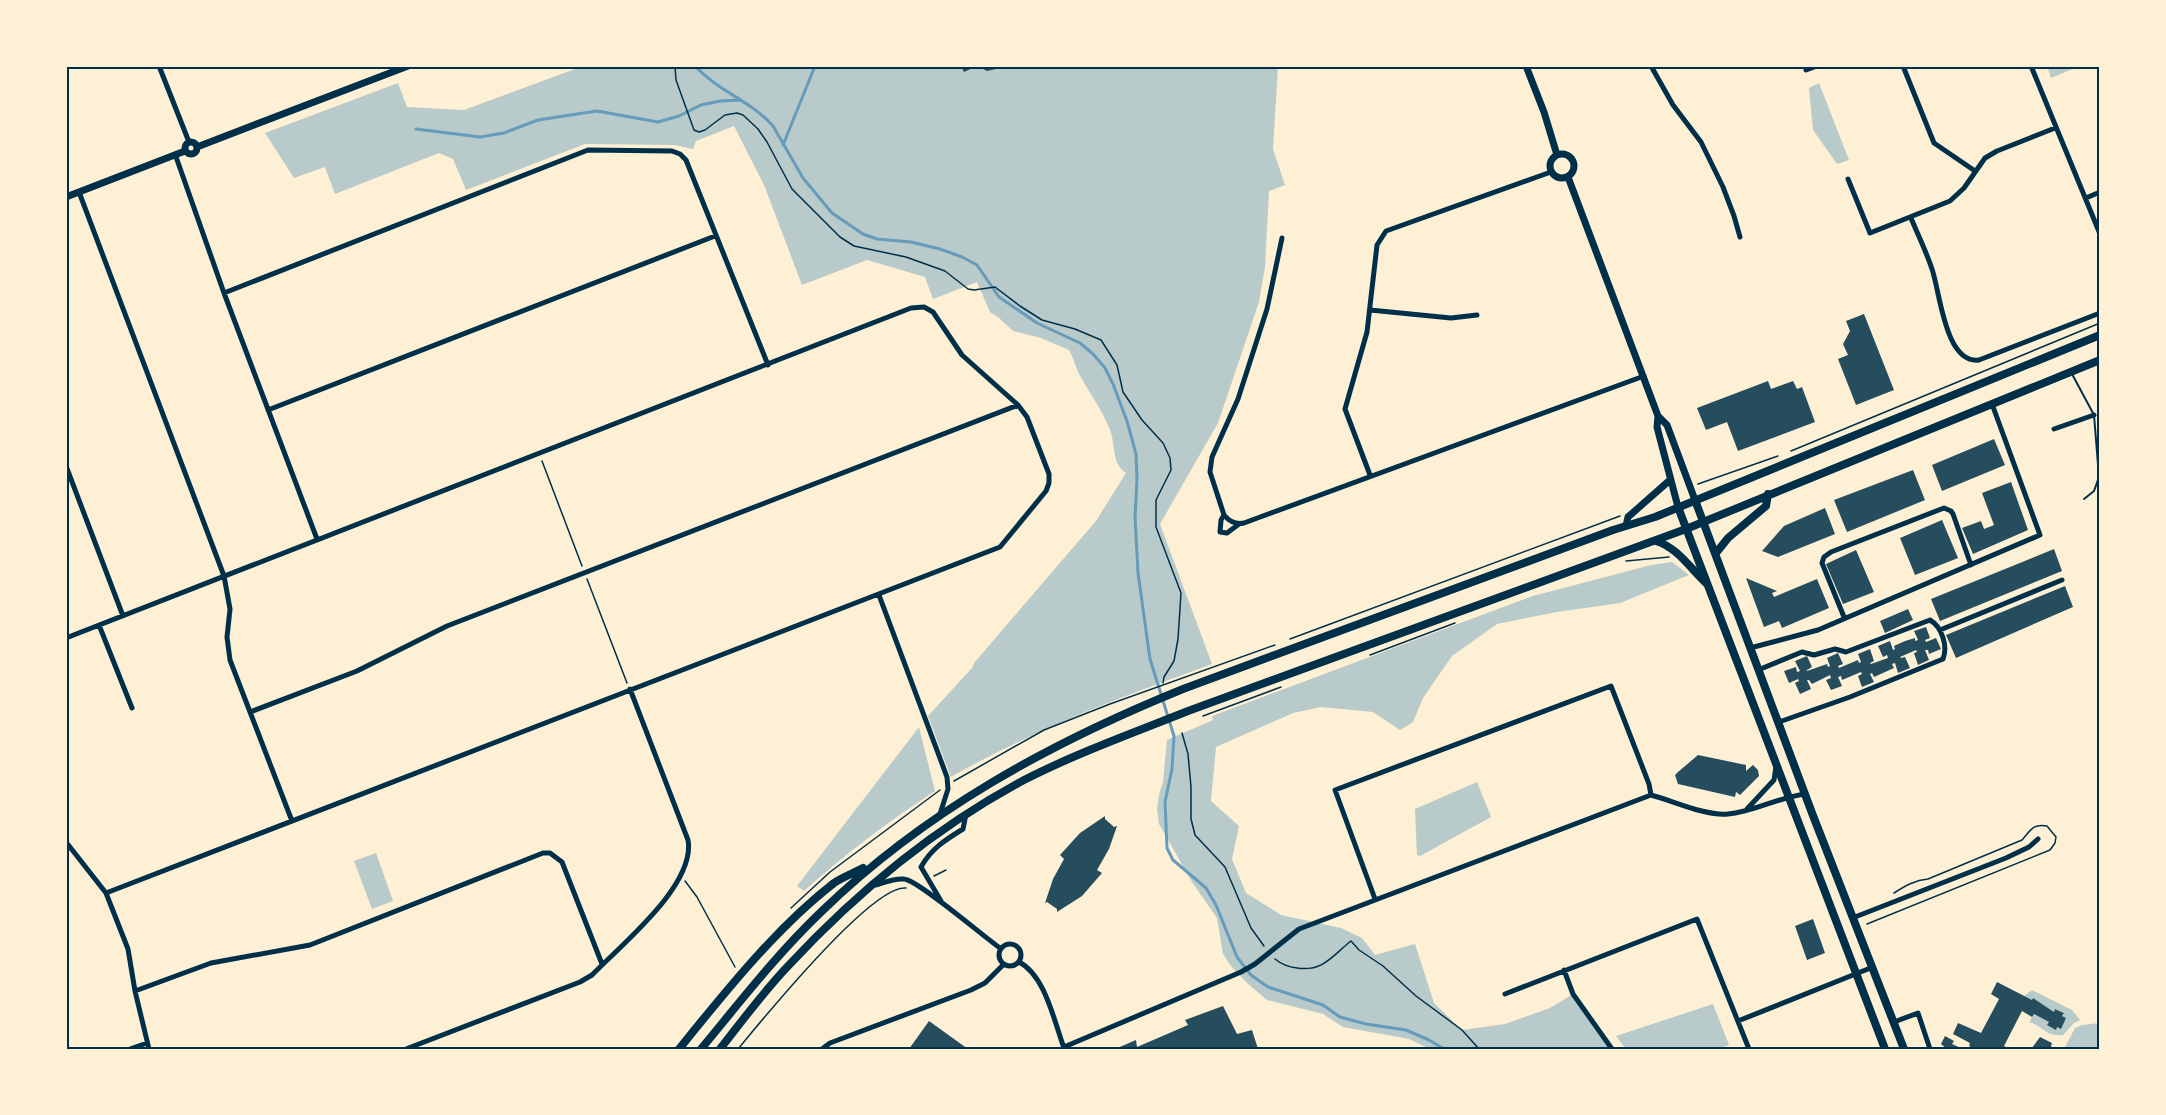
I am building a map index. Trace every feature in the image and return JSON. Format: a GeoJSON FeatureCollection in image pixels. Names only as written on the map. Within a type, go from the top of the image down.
{"type":"FeatureCollection","features":[{"type":"Feature","properties":{"kind":"main road"},"geometry":{"type":"LineString","coordinates":[[701,1049],[779,954],[819,913],[874,863],[940,814],[1041,753],[1127,712],[1183,689],[1655,517],[2100,335]]}},
{"type":"Feature","properties":{"kind":"main road"},"geometry":{"type":"LineString","coordinates":[[720,1049],[788,966],[869,887],[927,841],[966,814],[1063,761],[1188,711],[1656,541],[2100,360]]}},
{"type":"Feature","properties":{"kind":"main road"},"geometry":{"type":"LineString","coordinates":[[1716,553],[1728,538],[1766,506],[1768,494]]}},
{"type":"Feature","properties":{"kind":"main road"},"geometry":{"type":"LineString","coordinates":[[1695,500],[1904,1049]]}},
{"type":"Feature","properties":{"kind":"main road"},"geometry":{"type":"LineString","coordinates":[[1678,507],[1885,1049]]}},
{"type":"Feature","properties":{"kind":"main road"},"geometry":{"type":"LineString","coordinates":[[1656,541],[1676,551],[1707,585]]}},
{"type":"Feature","properties":{"kind":"main road"},"geometry":{"type":"LineString","coordinates":[[679,1049],[742,973],[800,914],[836,881],[874,863]]}},
{"type":"Feature","properties":{"kind":"street"},"geometry":{"type":"LineString","coordinates":[[159,66],[189,142]]}},
{"type":"Feature","properties":{"kind":"street"},"geometry":{"type":"LineString","coordinates":[[197,147],[408,66]]}},
{"type":"Feature","properties":{"kind":"street"},"geometry":{"type":"LineString","coordinates":[[1526,66],[1544,112],[1557,155]]}},
{"type":"Feature","properties":{"kind":"street"},"geometry":{"type":"LineString","coordinates":[[1651,66],[1673,105],[1701,142],[1723,187],[1740,237]]}},
{"type":"Feature","properties":{"kind":"street"},"geometry":{"type":"LineString","coordinates":[[1806,70],[1817,66]]}},
{"type":"Feature","properties":{"kind":"street"},"geometry":{"type":"LineString","coordinates":[[1903,66],[1934,143],[1975,171]]}},
{"type":"Feature","properties":{"kind":"street"},"geometry":{"type":"LineString","coordinates":[[2031,66],[2100,234]]}},
{"type":"Feature","properties":{"kind":"street"},"geometry":{"type":"LineString","coordinates":[[1848,179],[1870,233],[1950,201],[1964,189],[1985,158],[2055,128]]}},
{"type":"Feature","properties":{"kind":"street"},"geometry":{"type":"LineString","coordinates":[[189,142],[194,143],[197,147]]}},
{"type":"Feature","properties":{"kind":"street"},"geometry":{"type":"LineString","coordinates":[[185,151],[185,145],[189,142]]}},
{"type":"Feature","properties":{"kind":"street"},"geometry":{"type":"LineString","coordinates":[[185,151],[192,155],[196,152],[197,147]]}},
{"type":"Feature","properties":{"kind":"street"},"geometry":{"type":"LineString","coordinates":[[224,293],[588,150],[672,152],[680,154],[686,160],[768,365]]}},
{"type":"Feature","properties":{"kind":"street"},"geometry":{"type":"LineString","coordinates":[[66,196],[185,151]]}},
{"type":"Feature","properties":{"kind":"street"},"geometry":{"type":"LineString","coordinates":[[175,154],[224,293],[317,539]]}},
{"type":"Feature","properties":{"kind":"street"},"geometry":{"type":"LineString","coordinates":[[1565,154],[1572,159],[1573,170],[1568,177],[1557,177],[1551,172],[1550,164],[1557,155],[1565,154]]}},
{"type":"Feature","properties":{"kind":"street"},"geometry":{"type":"LineString","coordinates":[[1370,475],[1346,409],[1367,332],[1377,245],[1386,231],[1551,172]]}},
{"type":"Feature","properties":{"kind":"street"},"geometry":{"type":"LineString","coordinates":[[1568,177],[1658,416],[1657,427],[1678,507]]}},
{"type":"Feature","properties":{"kind":"street"},"geometry":{"type":"LineString","coordinates":[[79,192],[224,576],[230,609],[228,652],[292,821]]}},
{"type":"Feature","properties":{"kind":"street"},"geometry":{"type":"LineString","coordinates":[[2086,198],[2100,192]]}},
{"type":"Feature","properties":{"kind":"street"},"geometry":{"type":"LineString","coordinates":[[1911,218],[1933,270],[1941,309],[1956,348],[1966,358],[1972,361],[1979,360],[2100,313]]}},
{"type":"Feature","properties":{"kind":"street"},"geometry":{"type":"LineString","coordinates":[[268,410],[715,236]]}},
{"type":"Feature","properties":{"kind":"street"},"geometry":{"type":"LineString","coordinates":[[1237,523],[1224,515],[1210,472],[1212,457],[1238,399],[1267,309],[1282,238]]}},
{"type":"Feature","properties":{"kind":"street"},"geometry":{"type":"LineString","coordinates":[[66,638],[911,308],[924,307],[933,312],[962,355],[1018,405],[1027,417],[1049,474],[1046,491],[1000,547],[106,893]]}},
{"type":"Feature","properties":{"kind":"street"},"geometry":{"type":"LineString","coordinates":[[1370,310],[1451,318],[1477,315]]}},
{"type":"Feature","properties":{"kind":"street"},"geometry":{"type":"LineString","coordinates":[[1224,515],[1220,532],[1227,533],[1237,523],[1644,376]]}},
{"type":"Feature","properties":{"kind":"street"},"geometry":{"type":"LineString","coordinates":[[1750,648],[1818,630],[2040,535],[1992,403]]}},
{"type":"Feature","properties":{"kind":"street"},"geometry":{"type":"LineString","coordinates":[[250,712],[357,671],[447,626],[1018,405]]}},
{"type":"Feature","properties":{"kind":"street"},"geometry":{"type":"LineString","coordinates":[[2054,429],[2097,414]]}},
{"type":"Feature","properties":{"kind":"street"},"geometry":{"type":"LineString","coordinates":[[1658,416],[1667,425],[1695,500]]}},
{"type":"Feature","properties":{"kind":"street"},"geometry":{"type":"LineString","coordinates":[[66,466],[123,616]]}},
{"type":"Feature","properties":{"kind":"street"},"geometry":{"type":"LineString","coordinates":[[1626,526],[1628,517],[1670,480]]}},
{"type":"Feature","properties":{"kind":"street"},"geometry":{"type":"LineString","coordinates":[[1844,617],[1822,563],[1824,557],[1831,552],[1944,508],[1953,514],[1971,565]]}},
{"type":"Feature","properties":{"kind":"street"},"geometry":{"type":"LineString","coordinates":[[1940,630],[2062,580]]}},
{"type":"Feature","properties":{"kind":"street"},"geometry":{"type":"LineString","coordinates":[[879,595],[918,696],[948,784],[947,795],[940,814]]}},
{"type":"Feature","properties":{"kind":"street"},"geometry":{"type":"LineString","coordinates":[[1758,670],[1802,652],[1814,655],[1835,649],[1846,652],[1930,620],[1938,625],[1946,652],[1943,659],[1850,697],[1779,722]]}},
{"type":"Feature","properties":{"kind":"street"},"geometry":{"type":"LineString","coordinates":[[99,625],[132,708]]}},
{"type":"Feature","properties":{"kind":"street"},"geometry":{"type":"LineString","coordinates":[[1375,899],[1335,790],[1469,739],[1611,686],[1649,784],[1651,795]]}},
{"type":"Feature","properties":{"kind":"street"},"geometry":{"type":"LineString","coordinates":[[405,1049],[580,982],[592,975],[664,902],[681,876],[690,850],[688,840],[630,690]]}},
{"type":"Feature","properties":{"kind":"street"},"geometry":{"type":"LineString","coordinates":[[1746,810],[1774,780],[1776,759]]}},
{"type":"Feature","properties":{"kind":"street"},"geometry":{"type":"LineString","coordinates":[[1000,948],[999,958],[1004,964],[1012,965],[1019,962],[1028,966],[1040,982],[1064,1048],[1210,983],[1241,972],[1255,964],[1299,928],[1651,795],[1709,813],[1729,814],[1789,796],[1806,794]]}},
{"type":"Feature","properties":{"kind":"street"},"geometry":{"type":"LineString","coordinates":[[942,904],[921,867],[928,854],[943,841],[963,829],[966,814]]}},
{"type":"Feature","properties":{"kind":"street"},"geometry":{"type":"LineString","coordinates":[[1854,917],[2006,858],[2029,847],[2038,839]]}},
{"type":"Feature","properties":{"kind":"street"},"geometry":{"type":"LineString","coordinates":[[66,842],[106,893],[128,949],[148,1046],[130,1049]]}},
{"type":"Feature","properties":{"kind":"street"},"geometry":{"type":"LineString","coordinates":[[135,991],[211,963],[310,945],[543,853],[557,856],[562,862],[602,964]]}},
{"type":"Feature","properties":{"kind":"street"},"geometry":{"type":"LineString","coordinates":[[869,887],[906,879],[1000,948]]}},
{"type":"Feature","properties":{"kind":"street"},"geometry":{"type":"LineString","coordinates":[[1505,994],[1697,919],[1749,1049]]}},
{"type":"Feature","properties":{"kind":"street"},"geometry":{"type":"LineString","coordinates":[[1000,948],[1009,944],[1017,946],[1022,953],[1019,962]]}},
{"type":"Feature","properties":{"kind":"street"},"geometry":{"type":"LineString","coordinates":[[822,1049],[830,1043],[971,990],[985,983],[1004,964]]}},
{"type":"Feature","properties":{"kind":"street"},"geometry":{"type":"LineString","coordinates":[[1738,1022],[1873,967]]}},
{"type":"Feature","properties":{"kind":"street"},"geometry":{"type":"LineString","coordinates":[[1564,970],[1573,994],[1612,1049]]}},
{"type":"Feature","properties":{"kind":"street"},"geometry":{"type":"LineString","coordinates":[[1894,1022],[1918,1013],[1930,1049]]}},
{"type":"Feature","properties":{"kind":"lane"},"geometry":{"type":"LineString","coordinates":[[2071,372],[2097,414],[2099,477],[2094,491],[2084,500]]}},
{"type":"Feature","properties":{"kind":"path"},"geometry":{"type":"LineString","coordinates":[[675,66],[676,80],[692,126],[699,132],[725,115],[737,113],[743,115],[758,129],[767,142],[792,189],[840,237],[854,246],[906,257],[945,271],[968,289],[995,287],[1042,320],[1075,329],[1101,340],[1117,365],[1123,392],[1142,420],[1163,443],[1170,458],[1171,470],[1156,500],[1156,526],[1181,593],[1174,661],[1163,683]]}},
{"type":"Feature","properties":{"kind":"path"},"geometry":{"type":"LineString","coordinates":[[1700,483],[1785,455],[1801,446],[2100,323]]}},
{"type":"Feature","properties":{"kind":"path"},"geometry":{"type":"LineString","coordinates":[[1288,641],[1296,636],[1583,531],[1625,512]]}},
{"type":"Feature","properties":{"kind":"path"},"geometry":{"type":"LineString","coordinates":[[1623,561],[1670,557]]}},
{"type":"Feature","properties":{"kind":"path"},"geometry":{"type":"LineString","coordinates":[[1365,656],[1462,621]]}},
{"type":"Feature","properties":{"kind":"path"},"geometry":{"type":"LineString","coordinates":[[791,907],[830,872],[948,784],[1044,730],[1120,700],[1278,644]]}},
{"type":"Feature","properties":{"kind":"path"},"geometry":{"type":"LineString","coordinates":[[1203,716],[1289,684]]}},
{"type":"Feature","properties":{"kind":"path"},"geometry":{"type":"LineString","coordinates":[[1182,733],[1188,754],[1191,819],[1195,835],[1225,867],[1251,928],[1264,946]]}},
{"type":"Feature","properties":{"kind":"path"},"geometry":{"type":"LineString","coordinates":[[1867,924],[2050,850],[2056,837],[2047,826],[2040,825],[2030,829],[2022,840],[2007,847],[1928,879],[1922,879],[1887,896]]}},
{"type":"Feature","properties":{"kind":"path"},"geometry":{"type":"LineString","coordinates":[[929,880],[945,870]]}},
{"type":"Feature","properties":{"kind":"path"},"geometry":{"type":"LineString","coordinates":[[681,876],[697,897],[736,968],[741,963]]}},
{"type":"Feature","properties":{"kind":"path"},"geometry":{"type":"LineString","coordinates":[[738,1049],[799,977],[871,904],[899,887],[912,889],[917,886]]}},
{"type":"Feature","properties":{"kind":"path"},"geometry":{"type":"LineString","coordinates":[[1270,954],[1277,961],[1292,968],[1310,970],[1320,968],[1351,941],[1416,996],[1462,1030],[1479,1049]]}},
{"type":"Feature","properties":{"kind":"shaded area"},"geometry":{"type":"Polygon","coordinates":[[[583,66],[1278,66],[1273,149],[1285,185],[1269,191],[1265,267],[1259,302],[1218,423],[1160,524],[1212,664],[1047,729],[951,777],[928,716],[972,668],[1096,521],[1126,473],[1116,459],[1107,422],[1078,372],[1069,350],[1041,338],[1013,331],[990,312],[977,282],[933,299],[925,277],[867,260],[802,285],[764,185],[734,126],[696,141],[693,149],[675,145],[585,144],[466,190],[453,159],[439,153],[335,194],[325,167],[294,178],[265,133],[398,83],[407,107],[464,110],[583,66]]]}},
{"type":"Feature","properties":{"kind":"shaded area"},"geometry":{"type":"Polygon","coordinates":[[[2047,66],[2080,66],[2051,78],[2047,66]]]}},
{"type":"Feature","properties":{"kind":"shaded area"},"geometry":{"type":"Polygon","coordinates":[[[1819,83],[1849,160],[1837,164],[1813,130],[1809,88],[1819,83]]]}},
{"type":"Feature","properties":{"kind":"shaded area"},"geometry":{"type":"Polygon","coordinates":[[[1672,562],[1689,575],[1620,603],[1497,624],[1452,656],[1423,698],[1413,722],[1400,730],[1373,712],[1321,707],[1293,713],[1216,747],[1211,801],[1239,826],[1232,859],[1246,893],[1281,915],[1341,928],[1362,938],[1375,955],[1415,944],[1434,1003],[1462,1030],[1505,1024],[1550,1008],[1573,994],[1612,1049],[1430,1049],[1409,1039],[1343,1027],[1323,1014],[1267,1000],[1247,983],[1223,954],[1217,918],[1192,882],[1159,824],[1157,809],[1163,782],[1167,740],[1213,720],[1212,716],[1533,596],[1651,565],[1672,562]]]}},
{"type":"Feature","properties":{"kind":"shaded area"},"geometry":{"type":"Polygon","coordinates":[[[919,727],[935,791],[868,838],[804,891],[797,886],[919,727]]]}},
{"type":"Feature","properties":{"kind":"shaded area"},"geometry":{"type":"Polygon","coordinates":[[[1477,782],[1491,817],[1420,856],[1417,855],[1415,809],[1477,782]]]}},
{"type":"Feature","properties":{"kind":"shaded area"},"geometry":{"type":"Polygon","coordinates":[[[376,853],[393,901],[372,909],[354,861],[376,853]]]}},
{"type":"Feature","properties":{"kind":"shaded area"},"geometry":{"type":"Polygon","coordinates":[[[2032,990],[2072,1010],[2080,1020],[2063,1035],[2048,1033],[2029,1022],[2034,1014],[2049,1022],[2047,1025],[2055,1029],[2066,1018],[2062,1016],[2064,1013],[2056,1009],[2054,1012],[2033,998],[2032,1000],[2024,996],[2032,990]]]}},
{"type":"Feature","properties":{"kind":"shaded area"},"geometry":{"type":"Polygon","coordinates":[[[1713,1004],[1729,1045],[1717,1049],[1626,1049],[1616,1036],[1713,1004]]]}},
{"type":"Feature","properties":{"kind":"shaded area"},"geometry":{"type":"Polygon","coordinates":[[[2100,1023],[2100,1049],[2064,1049],[2075,1028],[2100,1023]]]}},
{"type":"Feature","properties":{"kind":"building"},"geometry":{"type":"Polygon","coordinates":[[[961,66],[977,66],[964,72],[961,66]]]}},
{"type":"Feature","properties":{"kind":"building"},"geometry":{"type":"Polygon","coordinates":[[[977,66],[1004,66],[1005,67],[987,71],[977,66]]]}},
{"type":"Feature","properties":{"kind":"building"},"geometry":{"type":"Polygon","coordinates":[[[1864,314],[1894,390],[1856,405],[1838,359],[1848,355],[1843,344],[1850,331],[1846,321],[1864,314]]]}},
{"type":"Feature","properties":{"kind":"building"},"geometry":{"type":"Polygon","coordinates":[[[1768,381],[1771,389],[1793,381],[1797,389],[1802,387],[1815,422],[1738,451],[1727,422],[1706,430],[1697,408],[1768,381]]]}},
{"type":"Feature","properties":{"kind":"building"},"geometry":{"type":"Polygon","coordinates":[[[1994,439],[2005,465],[1942,491],[1932,465],[1994,439]]]}},
{"type":"Feature","properties":{"kind":"building"},"geometry":{"type":"Polygon","coordinates":[[[1913,470],[1925,500],[1847,532],[1834,500],[1913,470]]]}},
{"type":"Feature","properties":{"kind":"building"},"geometry":{"type":"Polygon","coordinates":[[[2011,482],[2028,530],[1973,554],[1962,528],[1981,521],[1984,529],[1994,525],[1982,493],[2011,482]]]}},
{"type":"Feature","properties":{"kind":"building"},"geometry":{"type":"Polygon","coordinates":[[[1825,508],[1835,534],[1778,557],[1762,551],[1784,526],[1825,508]]]}},
{"type":"Feature","properties":{"kind":"building"},"geometry":{"type":"Polygon","coordinates":[[[1942,520],[1958,558],[1915,575],[1900,538],[1942,520]]]}},
{"type":"Feature","properties":{"kind":"building"},"geometry":{"type":"Polygon","coordinates":[[[2054,549],[2062,571],[1940,621],[1931,599],[2054,549]]]}},
{"type":"Feature","properties":{"kind":"building"},"geometry":{"type":"Polygon","coordinates":[[[1856,550],[1874,592],[1843,604],[1826,564],[1856,550]]]}},
{"type":"Feature","properties":{"kind":"building"},"geometry":{"type":"Polygon","coordinates":[[[1746,578],[1777,591],[1772,593],[1774,597],[1817,579],[1829,608],[1782,628],[1779,621],[1764,627],[1746,578]]]}},
{"type":"Feature","properties":{"kind":"building"},"geometry":{"type":"Polygon","coordinates":[[[2065,586],[2073,607],[1956,658],[1946,635],[2065,586]]]}},
{"type":"Feature","properties":{"kind":"building"},"geometry":{"type":"Polygon","coordinates":[[[1908,609],[1913,620],[1885,633],[1880,621],[1908,609]]]}},
{"type":"Feature","properties":{"kind":"building"},"geometry":{"type":"Polygon","coordinates":[[[1926,627],[1930,638],[1925,640],[1926,642],[1936,638],[1941,649],[1929,654],[1928,650],[1925,650],[1929,660],[1918,665],[1914,653],[1917,652],[1916,650],[1900,657],[1905,657],[1910,668],[1898,673],[1895,663],[1892,664],[1894,668],[1874,677],[1872,673],[1870,674],[1874,682],[1862,687],[1858,676],[1862,674],[1861,672],[1842,680],[1841,676],[1838,677],[1842,686],[1831,690],[1826,680],[1831,678],[1830,675],[1812,684],[1807,680],[1811,689],[1800,694],[1795,683],[1799,681],[1798,679],[1789,683],[1784,671],[1796,667],[1797,672],[1800,671],[1795,661],[1807,656],[1812,667],[1807,671],[1827,664],[1828,667],[1830,666],[1827,658],[1838,653],[1843,664],[1838,666],[1839,668],[1858,660],[1859,663],[1861,662],[1858,654],[1870,649],[1874,661],[1871,664],[1888,658],[1887,655],[1883,657],[1878,646],[1890,641],[1893,650],[1894,646],[1905,641],[1915,638],[1915,641],[1918,640],[1914,631],[1926,627]]]}},
{"type":"Feature","properties":{"kind":"building"},"geometry":{"type":"Polygon","coordinates":[[[1698,755],[1746,765],[1746,771],[1753,765],[1758,770],[1759,776],[1740,795],[1736,792],[1735,797],[1678,784],[1675,775],[1698,755]]]}},
{"type":"Feature","properties":{"kind":"building"},"geometry":{"type":"Polygon","coordinates":[[[1105,816],[1105,819],[1114,827],[1117,826],[1109,849],[1097,870],[1102,873],[1082,896],[1057,912],[1057,909],[1045,903],[1053,879],[1064,859],[1060,855],[1080,833],[1105,816]]]}},
{"type":"Feature","properties":{"kind":"building"},"geometry":{"type":"Polygon","coordinates":[[[1813,919],[1825,953],[1807,960],[1795,926],[1813,919]]]}},
{"type":"Feature","properties":{"kind":"building"},"geometry":{"type":"Polygon","coordinates":[[[1997,982],[2032,1000],[2033,998],[2054,1012],[2055,1009],[2064,1013],[2062,1016],[2066,1018],[2061,1029],[2057,1027],[2056,1030],[2047,1025],[2049,1022],[2022,1011],[2004,1046],[2010,1049],[1975,1049],[1969,1046],[1970,1043],[1953,1034],[1958,1023],[1981,1033],[1999,999],[1991,994],[1997,982]]]}},
{"type":"Feature","properties":{"kind":"building"},"geometry":{"type":"Polygon","coordinates":[[[1223,1006],[1237,1034],[1252,1030],[1258,1049],[1115,1049],[1136,1040],[1137,1047],[1188,1025],[1185,1020],[1223,1006]]]}},
{"type":"Feature","properties":{"kind":"building"},"geometry":{"type":"Polygon","coordinates":[[[929,1021],[968,1049],[909,1049],[929,1021]]]}},
{"type":"Feature","properties":{"kind":"building"},"geometry":{"type":"Polygon","coordinates":[[[1945,1036],[1954,1041],[1952,1044],[1963,1049],[1947,1049],[1941,1044],[1945,1036]]]}},
{"type":"Feature","properties":{"kind":"building"},"geometry":{"type":"Polygon","coordinates":[[[2040,1037],[2052,1043],[2053,1049],[2032,1048],[2040,1037]]]}},
{"type":"Feature","properties":{"kind":"waterway"},"geometry":{"type":"LineString","coordinates":[[695,66],[773,126],[803,178],[832,213],[863,234],[877,239],[911,242],[940,249],[977,265],[999,297],[1037,323],[1080,343],[1105,368],[1127,421],[1136,454],[1135,517],[1138,573],[1150,659],[1174,736],[1172,769],[1165,802],[1167,848],[1173,860],[1206,888],[1216,905],[1237,957],[1251,975],[1268,987],[1323,1005],[1340,1017],[1366,1024],[1406,1030],[1444,1049]]}},
{"type":"Feature","properties":{"kind":"waterway"},"geometry":{"type":"LineString","coordinates":[[783,145],[815,66]]}},
{"type":"Feature","properties":{"kind":"waterway"},"geometry":{"type":"LineString","coordinates":[[416,129],[480,137],[504,133],[538,120],[597,111],[658,122],[679,116],[701,105],[741,100]]}}]}
